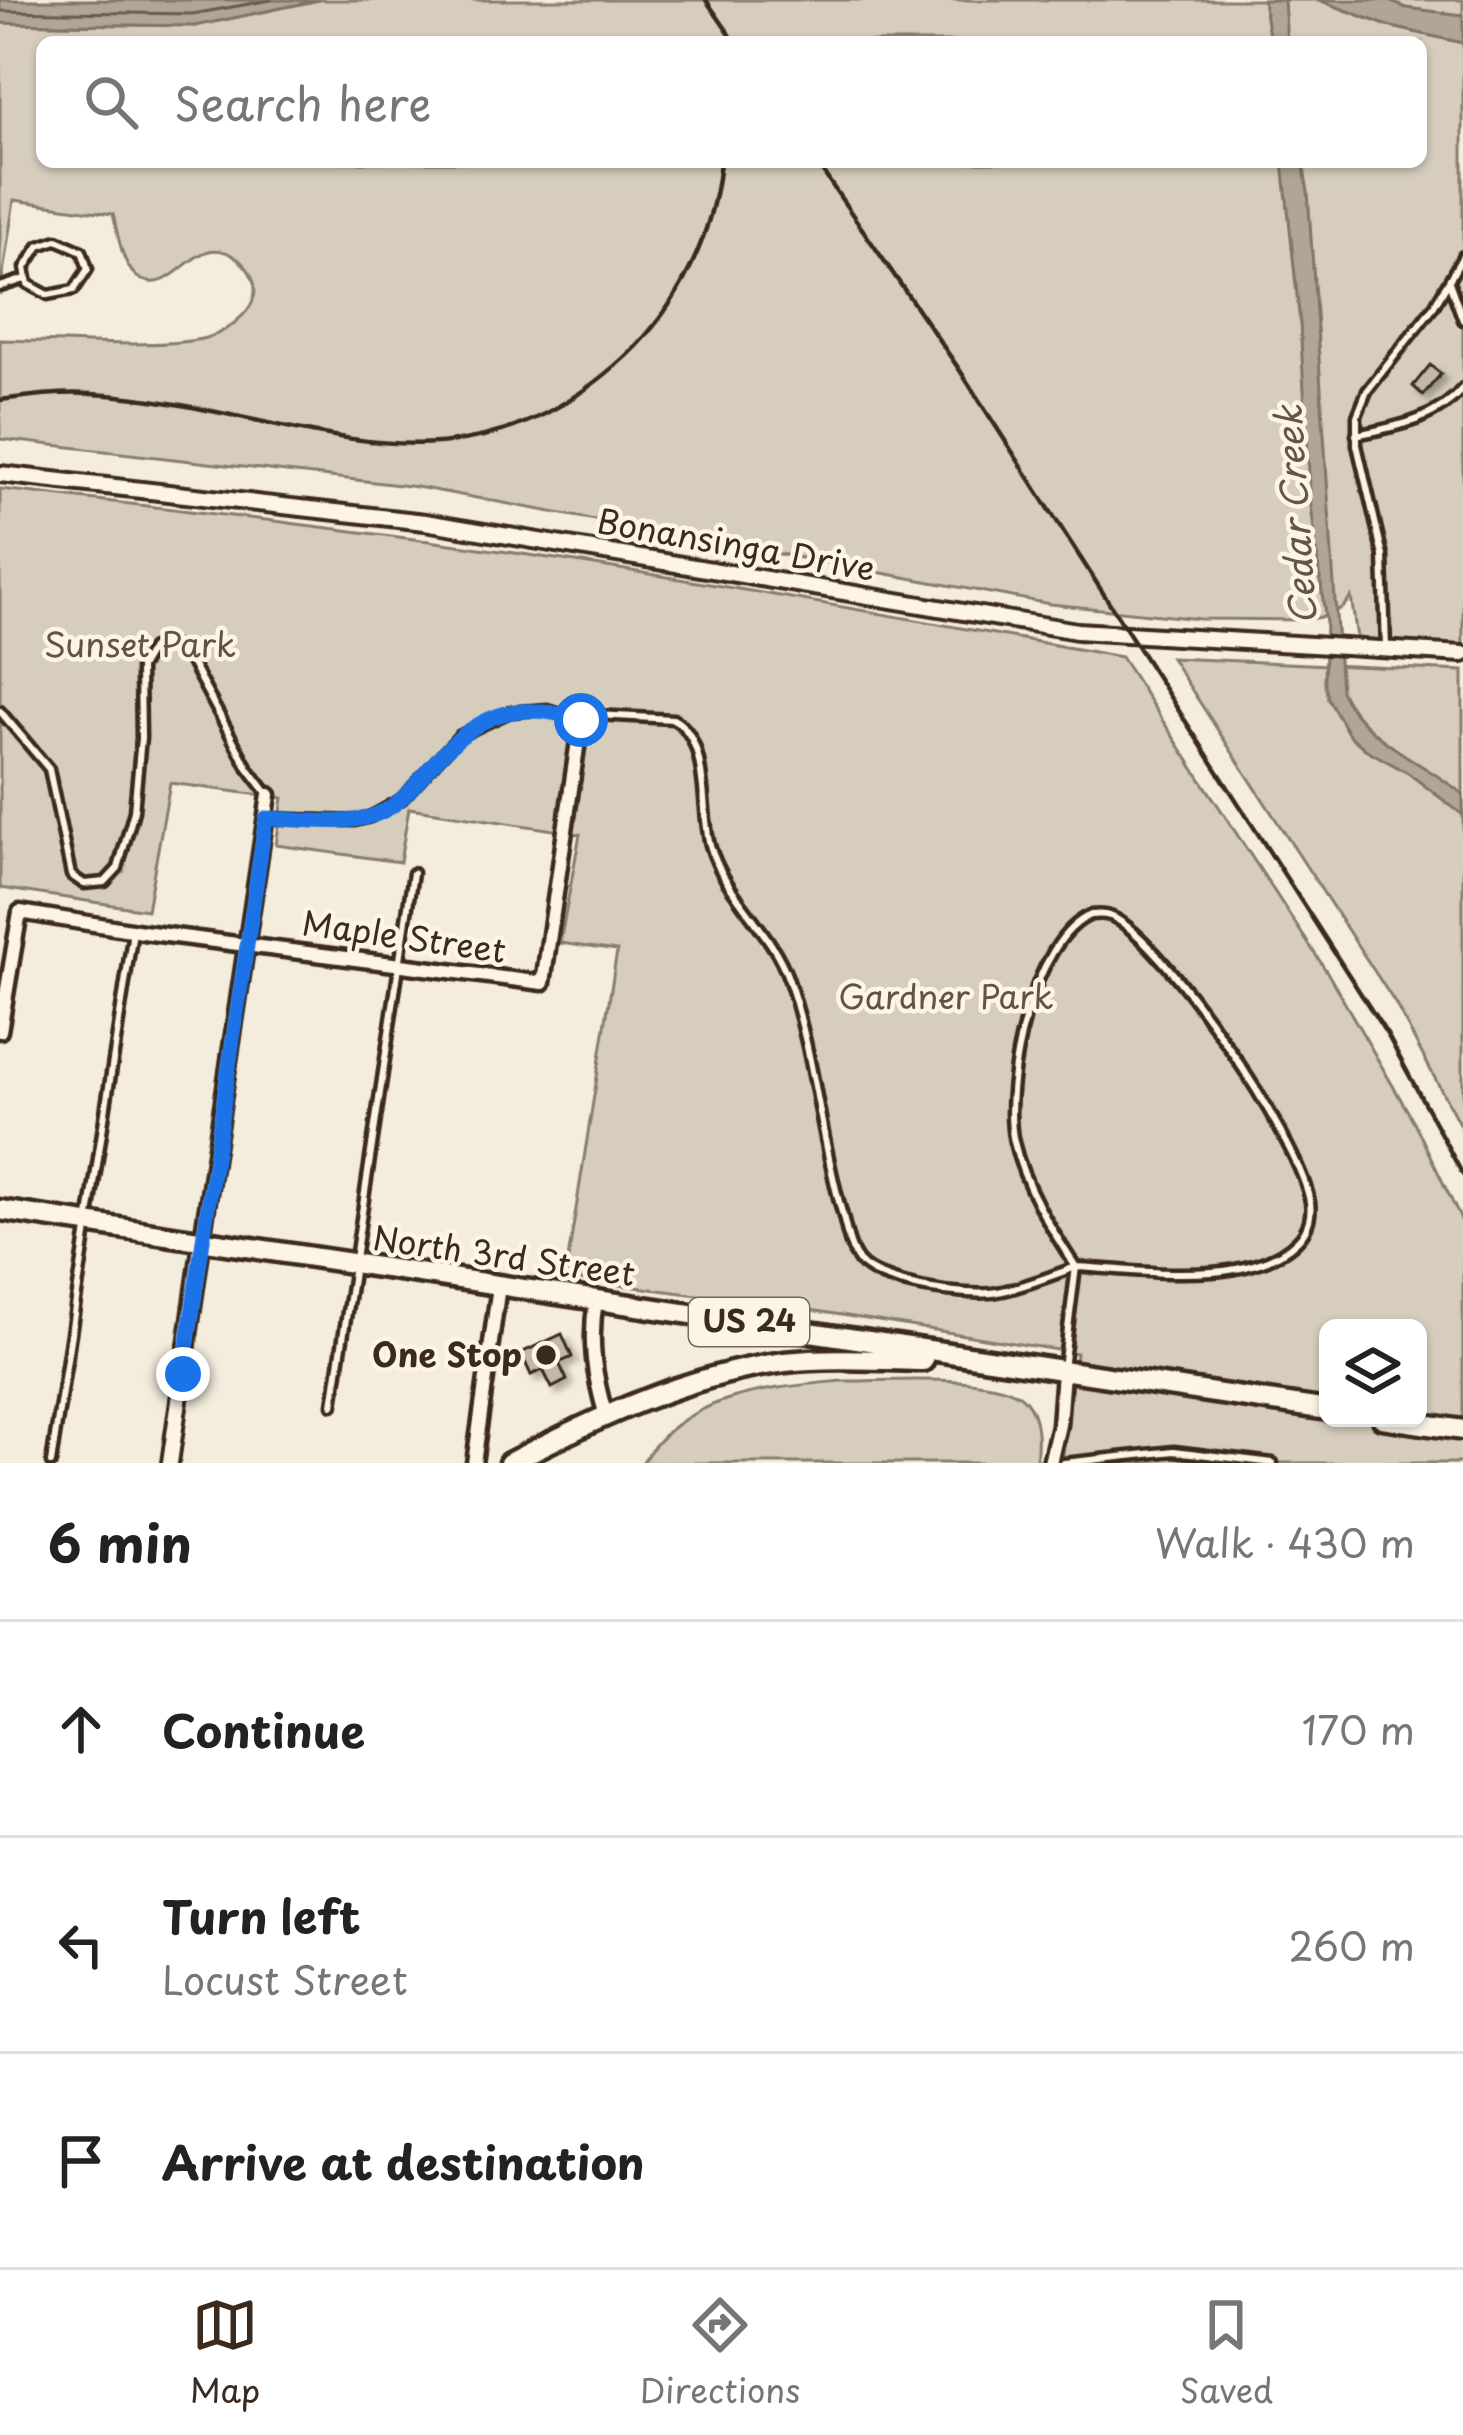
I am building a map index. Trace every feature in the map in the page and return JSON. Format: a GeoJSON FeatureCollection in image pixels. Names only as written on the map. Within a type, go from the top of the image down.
{"type":"FeatureCollection","features":[{"type":"Feature","properties":{"kind":"highway","name":"North 3rd Street"},"geometry":{"type":"LineString","coordinates":[[0,1210],[998,1362]]}},
{"type":"Feature","properties":{"kind":"highway","name":"US 24"},"geometry":{"type":"LineString","coordinates":[[509,1463],[607,1416],[694,1383],[789,1362],[998,1362],[1319,1409]]}},
{"type":"Feature","properties":{"kind":"highway"},"geometry":{"type":"LineString","coordinates":[[1427,1425],[1463,1430]]}},
{"type":"Feature","properties":{"kind":"street","name":"Bonansinga Drive"},"geometry":{"type":"LineString","coordinates":[[0,474],[425,522],[1077,631],[1463,654]]}},
{"type":"Feature","properties":{"kind":"street","name":"Maple Street"},"geometry":{"type":"LineString","coordinates":[[0,1030],[20,912],[133,931],[543,983],[581,720]]}},
{"type":"Feature","properties":{"kind":"street"},"geometry":{"type":"LineString","coordinates":[[170,1463],[269,795]]}},
{"type":"Feature","properties":{"kind":"street"},"geometry":{"type":"LineString","coordinates":[[473,1463],[500,1286]]}},
{"type":"Feature","properties":{"kind":"street"},"geometry":{"type":"LineString","coordinates":[[596,1300],[594,1366],[607,1416]]}},
{"type":"Feature","properties":{"kind":"street"},"geometry":{"type":"LineString","coordinates":[[1050,1463],[1063,1372]]}},
{"type":"Feature","properties":{"kind":"lane"},"geometry":{"type":"LineString","coordinates":[[47,242],[75,245],[88,262],[86,277],[66,294],[40,292],[26,279],[31,254],[47,242]]}},
{"type":"Feature","properties":{"kind":"lane"},"geometry":{"type":"LineString","coordinates":[[1386,651],[1383,556],[1356,435],[1357,416],[1367,391],[1449,282],[1463,256]]}},
{"type":"Feature","properties":{"kind":"lane"},"geometry":{"type":"LineString","coordinates":[[0,287],[26,279]]}},
{"type":"Feature","properties":{"kind":"lane"},"geometry":{"type":"LineString","coordinates":[[1449,282],[1463,320]]}},
{"type":"Feature","properties":{"kind":"lane"},"geometry":{"type":"LineString","coordinates":[[1356,435],[1422,420],[1463,388]]}},
{"type":"Feature","properties":{"kind":"lane"},"geometry":{"type":"LineString","coordinates":[[0,711],[49,769],[67,868],[84,884],[98,885],[113,877],[123,854],[140,771],[140,668],[152,648],[170,644],[186,653],[248,768],[269,795]]}},
{"type":"Feature","properties":{"kind":"lane"},"geometry":{"type":"LineString","coordinates":[[266,818],[370,817],[402,799],[459,736],[510,712],[547,709],[581,720],[596,715],[673,719],[694,737],[716,861],[787,974],[852,1248],[862,1264],[890,1280],[976,1294],[1016,1288],[1076,1267],[1194,1273],[1240,1267],[1290,1246],[1304,1233],[1311,1211],[1290,1147],[1249,1077],[1164,964],[1119,920],[1101,914],[1076,923],[1045,967],[1011,1082],[1017,1156],[1042,1211],[1076,1267],[1063,1372]]}},
{"type":"Feature","properties":{"kind":"lane"},"geometry":{"type":"LineString","coordinates":[[333,1405],[413,873]]}},
{"type":"Feature","properties":{"kind":"lane"},"geometry":{"type":"LineString","coordinates":[[51,1463],[133,931]]}},
{"type":"Feature","properties":{"kind":"lane"},"geometry":{"type":"LineString","coordinates":[[1064,1463],[1174,1451],[1273,1463]]}},
{"type":"Feature","properties":{"kind":"green space"},"geometry":{"type":"Polygon","coordinates":[[[319,0],[1319,0],[1388,26],[1463,43],[1463,646],[1357,638],[1351,597],[1343,607],[1307,620],[1200,619],[1050,604],[417,487],[0,439],[0,340],[140,344],[193,340],[218,334],[236,322],[250,306],[255,289],[247,268],[224,251],[199,255],[166,279],[142,280],[125,260],[113,214],[14,200],[0,294],[0,23],[195,26],[319,0]]]}},
{"type":"Feature","properties":{"kind":"green space"},"geometry":{"type":"Polygon","coordinates":[[[1386,0],[1463,0],[1463,15],[1405,8],[1386,0]]]}},
{"type":"Feature","properties":{"kind":"green space","name":"Gardner Park"},"geometry":{"type":"Polygon","coordinates":[[[0,489],[576,562],[1121,657],[1327,972],[1414,1122],[1463,1224],[1463,1463],[1062,1463],[1076,1353],[798,1308],[565,1278],[617,951],[560,943],[580,834],[409,808],[400,862],[276,845],[283,798],[170,783],[147,910],[0,888],[0,489]]]}},
{"type":"Feature","properties":{"kind":"green space"},"geometry":{"type":"Polygon","coordinates":[[[1171,658],[1463,671],[1463,1131],[1395,1003],[1171,658]]]}},
{"type":"Feature","properties":{"kind":"green space"},"geometry":{"type":"Polygon","coordinates":[[[842,1381],[966,1382],[1011,1391],[1025,1400],[1036,1422],[1036,1463],[642,1463],[660,1440],[705,1408],[758,1392],[842,1381]]]}},
{"type":"Feature","properties":{"kind":"water"},"geometry":{"type":"Polygon","coordinates":[[[0,0],[319,0],[195,26],[0,23],[0,0]]]}},
{"type":"Feature","properties":{"kind":"water"},"geometry":{"type":"Polygon","coordinates":[[[1263,0],[1284,0],[1287,36],[1269,36],[1263,0]]]}},
{"type":"Feature","properties":{"kind":"water"},"geometry":{"type":"Polygon","coordinates":[[[1319,0],[1386,0],[1406,8],[1463,15],[1463,43],[1388,26],[1319,0]]]}},
{"type":"Feature","properties":{"kind":"water"},"geometry":{"type":"Polygon","coordinates":[[[1284,168],[1304,168],[1308,192],[1341,691],[1379,737],[1463,794],[1463,815],[1408,773],[1365,749],[1349,735],[1328,699],[1326,623],[1311,506],[1300,324],[1284,168]]]}},
{"type":"Feature","properties":{"kind":"building"},"geometry":{"type":"Polygon","coordinates":[[[1430,365],[1441,374],[1423,395],[1413,386],[1430,365]]]}},
{"type":"Feature","properties":{"kind":"building","name":"One Stop"},"geometry":{"type":"Polygon","coordinates":[[[562,1334],[572,1357],[559,1363],[567,1380],[552,1388],[543,1370],[531,1375],[521,1353],[562,1334]]]}},
{"type":"Feature","properties":{"kind":"railway"},"geometry":{"type":"LineString","coordinates":[[706,0],[731,36]]}},
{"type":"Feature","properties":{"kind":"railway"},"geometry":{"type":"LineString","coordinates":[[0,400],[80,394],[164,402],[367,441],[432,443],[496,433],[561,405],[646,335],[691,267],[710,216],[719,168]]}},
{"type":"Feature","properties":{"kind":"railway"},"geometry":{"type":"LineString","coordinates":[[820,168],[959,369],[1388,1036],[1463,1175]]}},
{"type":"Feature","properties":{"kind":"place","name":"One Stop"},"geometry":{"type":"Point","coordinates":[546,1355]}},
{"type":"Feature","properties":{"kind":"route"},"geometry":{"type":"LineString","coordinates":[[183,1374],[266,818],[370,817],[402,799],[459,736],[490,718],[547,709],[581,720]]}},
{"type":"Feature","properties":{"kind":"water label","name":"Cedar Creek"},"geometry":{"type":"Point","coordinates":[1296,515]}},
{"type":"Feature","properties":{"kind":"park label","name":"Sunset Park"},"geometry":{"type":"Point","coordinates":[140,645]}}]}
